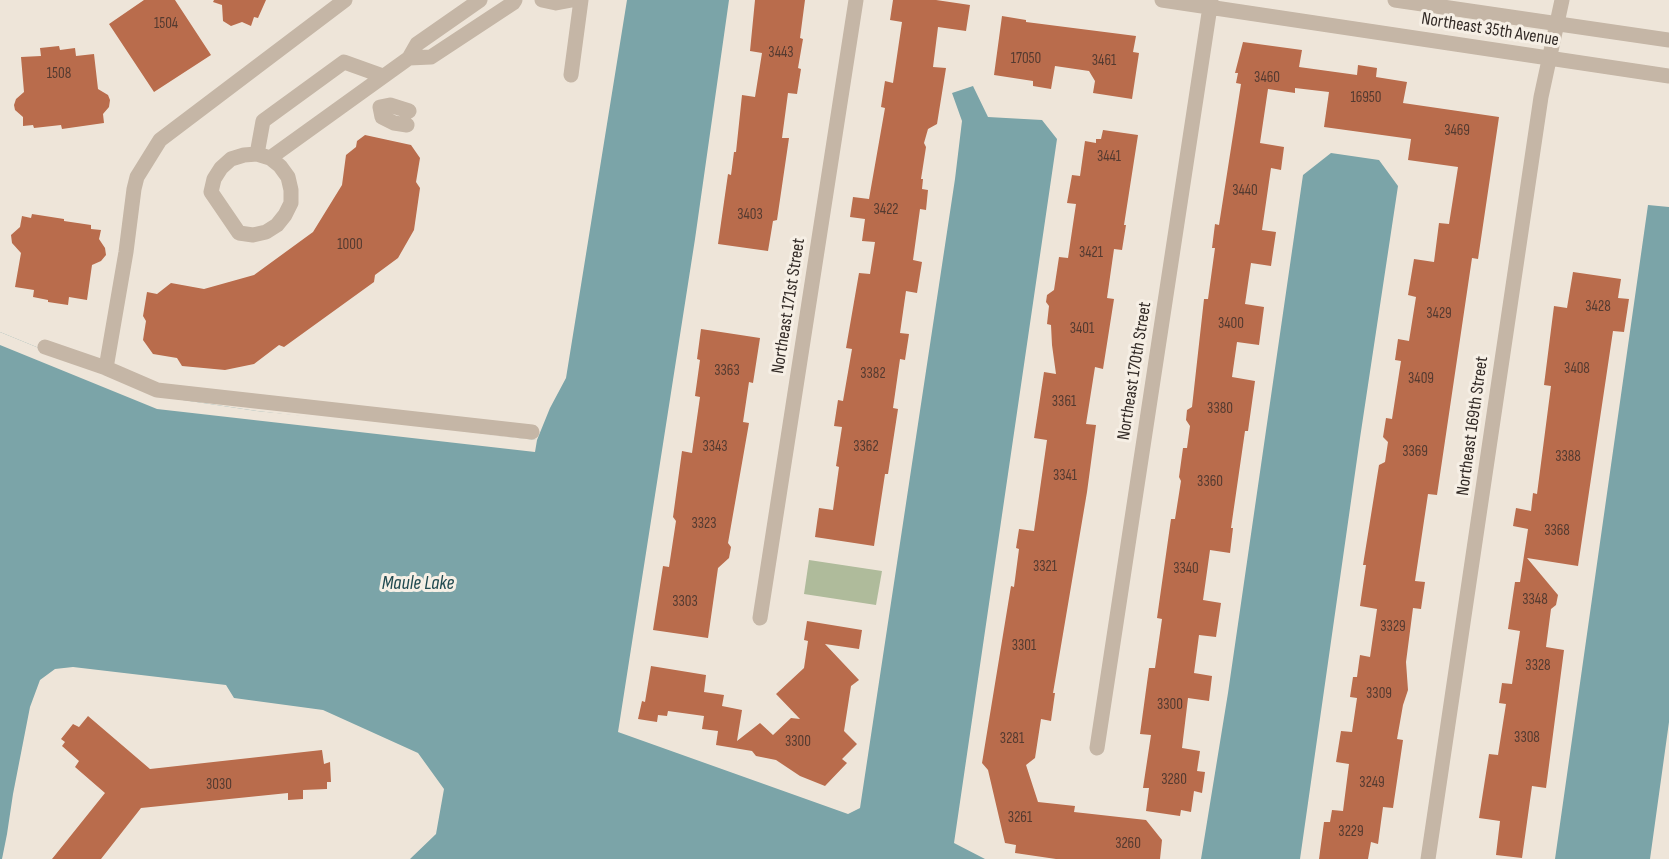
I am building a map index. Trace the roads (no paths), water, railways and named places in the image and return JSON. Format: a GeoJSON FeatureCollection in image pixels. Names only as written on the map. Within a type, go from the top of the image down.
{"type":"FeatureCollection","features":[{"type":"Feature","properties":{"kind":"street"},"geometry":{"type":"LineString","coordinates":[[106,368],[137,177],[160,140],[345,0]]}},
{"type":"Feature","properties":{"kind":"street"},"geometry":{"type":"LineString","coordinates":[[263,156],[280,166],[288,177],[291,203],[277,225],[266,232],[253,235],[239,233],[211,192],[214,179],[221,168],[231,159],[244,154],[263,156],[365,90],[409,58],[417,44],[480,0]]}},
{"type":"Feature","properties":{"kind":"street"},"geometry":{"type":"LineString","coordinates":[[409,58],[431,57],[515,0]]}},
{"type":"Feature","properties":{"kind":"street"},"geometry":{"type":"LineString","coordinates":[[542,0],[556,3],[572,0]]}},
{"type":"Feature","properties":{"kind":"street"},"geometry":{"type":"LineString","coordinates":[[571,75],[581,0]]}},
{"type":"Feature","properties":{"kind":"street","name":"Northeast 171st Street"},"geometry":{"type":"LineString","coordinates":[[760,618],[856,0]]}},
{"type":"Feature","properties":{"kind":"street","name":"Northeast 35th Avenue"},"geometry":{"type":"LineString","coordinates":[[1162,0],[1210,4],[1549,59],[1669,76]]}},
{"type":"Feature","properties":{"kind":"street","name":"Northeast 35th Avenue"},"geometry":{"type":"LineString","coordinates":[[1395,0],[1669,40]]}},
{"type":"Feature","properties":{"kind":"street","name":"Northeast 169th Street"},"geometry":{"type":"LineString","coordinates":[[1428,859],[1541,97],[1562,0]]}},
{"type":"Feature","properties":{"kind":"street","name":"Northeast 170th Street"},"geometry":{"type":"LineString","coordinates":[[1097,748],[1210,4]]}},
{"type":"Feature","properties":{"kind":"street"},"geometry":{"type":"LineString","coordinates":[[263,156],[264,121],[344,62],[383,76]]}},
{"type":"Feature","properties":{"kind":"street"},"geometry":{"type":"LineString","coordinates":[[365,90],[380,107],[390,105],[408,118]]}},
{"type":"Feature","properties":{"kind":"street"},"geometry":{"type":"LineString","coordinates":[[45,346],[106,368],[157,390],[532,432]]}},
{"type":"Feature","properties":{"kind":"water","name":"Maule Lake"},"geometry":{"type":"Polygon","coordinates":[[[627,0],[729,0],[695,239],[618,732],[848,814],[860,808],[955,179],[962,121],[952,93],[973,86],[988,117],[1042,120],[1057,139],[954,843],[985,859],[410,859],[436,834],[444,789],[418,753],[323,710],[234,698],[226,685],[73,667],[55,669],[40,680],[30,707],[7,834],[2,859],[0,859],[0,332],[156,396],[393,427],[537,440],[566,378],[627,0]]]}},
{"type":"Feature","properties":{"kind":"water"},"geometry":{"type":"Polygon","coordinates":[[[1331,153],[1379,160],[1398,186],[1300,859],[1201,859],[1228,693],[1303,175],[1331,153]]]}},
{"type":"Feature","properties":{"kind":"water"},"geometry":{"type":"Polygon","coordinates":[[[1648,205],[1669,207],[1669,722],[1650,859],[1555,859],[1648,205]]]}}]}
